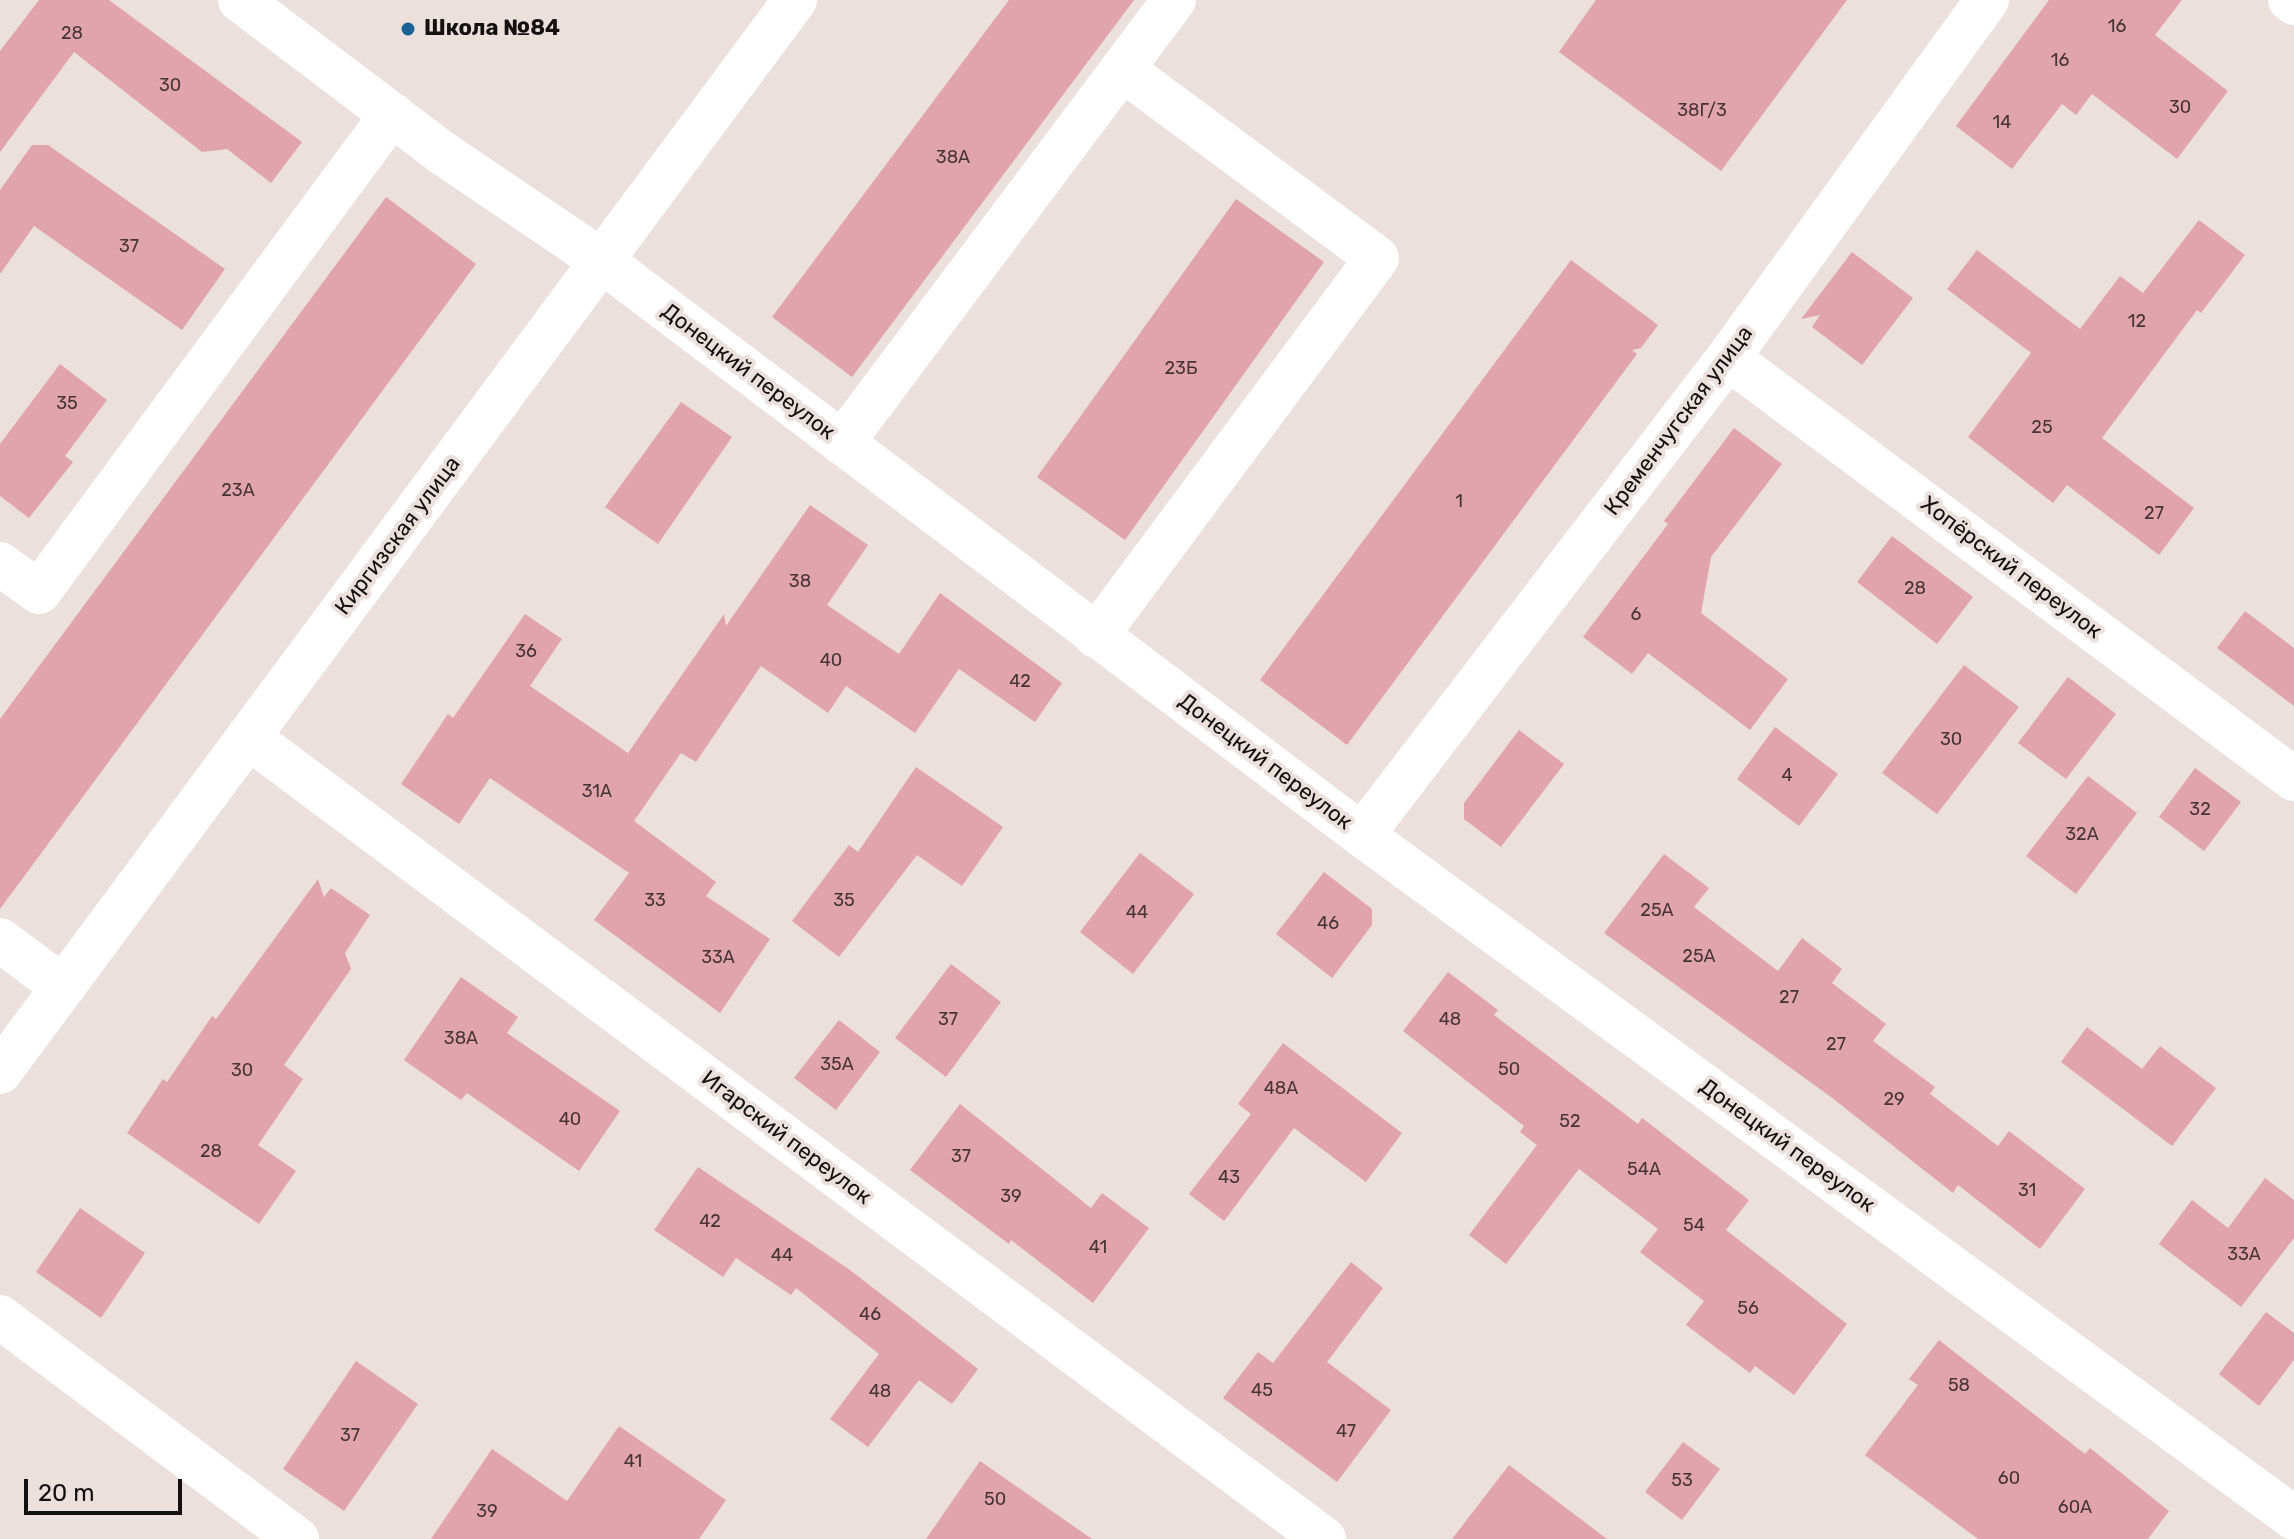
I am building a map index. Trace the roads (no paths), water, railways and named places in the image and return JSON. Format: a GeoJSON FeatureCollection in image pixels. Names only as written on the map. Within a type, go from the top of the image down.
{"type":"FeatureCollection","features":[{"type":"Feature","properties":{"kind":"street","name":"Донецкий переулок"},"geometry":{"type":"LineString","coordinates":[[240,0],[441,152],[602,261],[1362,835],[2294,1518]]}},
{"type":"Feature","properties":{"kind":"street","name":"Киргизская улица"},"geometry":{"type":"LineString","coordinates":[[0,1072],[795,0]]}},
{"type":"Feature","properties":{"kind":"street"},"geometry":{"type":"LineString","coordinates":[[842,443],[1174,0]]}},
{"type":"Feature","properties":{"kind":"street","name":"Кременчугская улица"},"geometry":{"type":"LineString","coordinates":[[1362,835],[1728,358],[1987,0]]}},
{"type":"Feature","properties":{"kind":"street"},"geometry":{"type":"LineString","coordinates":[[1096,636],[1377,258],[1122,69]]}},
{"type":"Feature","properties":{"kind":"street"},"geometry":{"type":"LineString","coordinates":[[0,564],[39,592],[392,114]]}},
{"type":"Feature","properties":{"kind":"street","name":"Хопёрский переулок"},"geometry":{"type":"LineString","coordinates":[[1728,358],[2294,779]]}},
{"type":"Feature","properties":{"kind":"street","name":"Игарский переулок"},"geometry":{"type":"LineString","coordinates":[[248,737],[1324,1539]]}},
{"type":"Feature","properties":{"kind":"street"},"geometry":{"type":"LineString","coordinates":[[0,940],[63,987]]}},
{"type":"Feature","properties":{"kind":"street"},"geometry":{"type":"LineString","coordinates":[[0,1317],[297,1539]]}},
{"type":"Feature","properties":{"kind":"place","name":"Школа №84"},"geometry":{"type":"Point","coordinates":[408,29]}}]}
